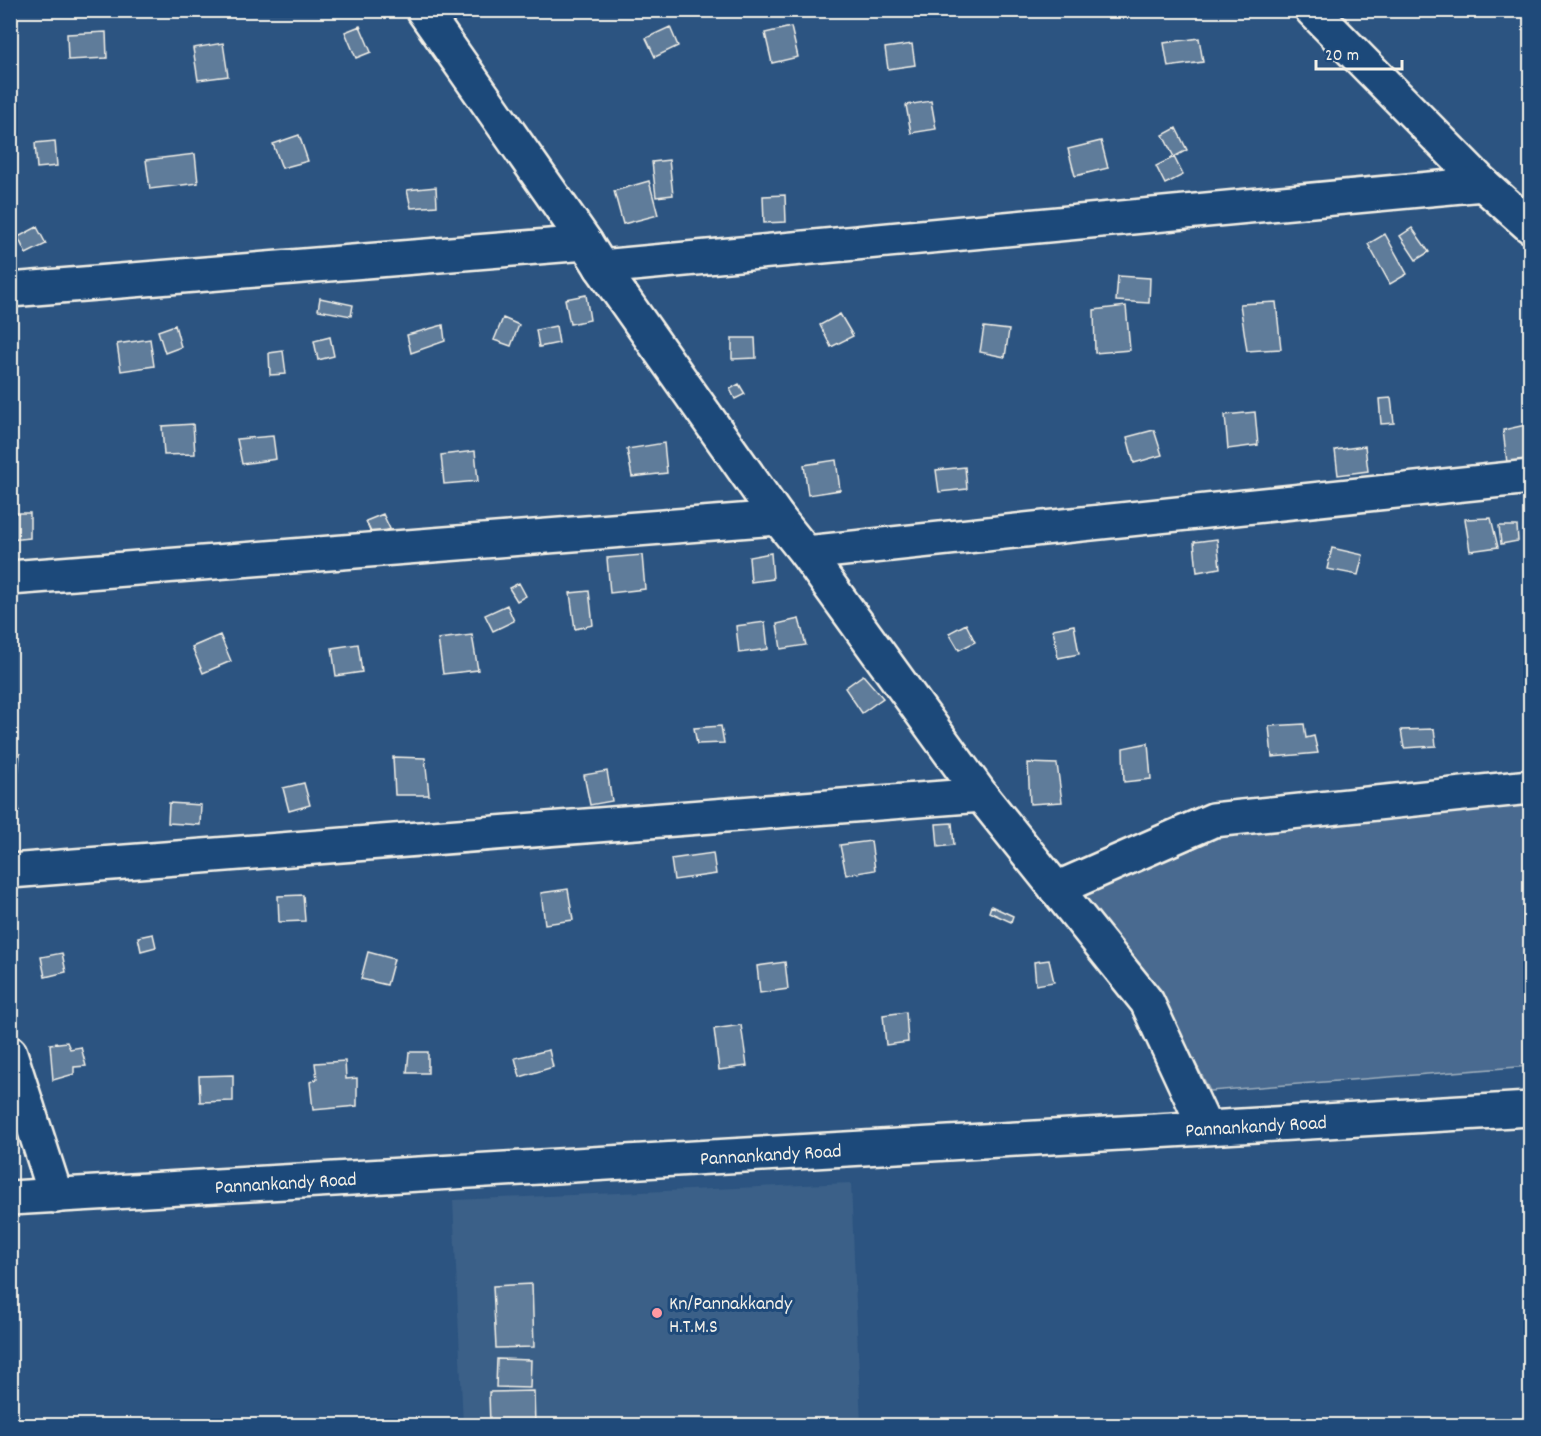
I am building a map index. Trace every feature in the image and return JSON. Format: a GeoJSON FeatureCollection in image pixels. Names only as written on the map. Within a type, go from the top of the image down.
{"type":"FeatureCollection","features":[{"type":"Feature","properties":{"kind":"street"},"geometry":{"type":"LineString","coordinates":[[423,10],[778,518],[806,552],[981,795],[1147,1002],[1205,1127]]}},
{"type":"Feature","properties":{"kind":"street"},"geometry":{"type":"LineString","coordinates":[[1312,10],[1483,184],[1530,226]]}},
{"type":"Feature","properties":{"kind":"street"},"geometry":{"type":"LineString","coordinates":[[10,290],[594,255],[1483,184]]}},
{"type":"Feature","properties":{"kind":"street"},"geometry":{"type":"LineString","coordinates":[[806,552],[1530,477]]}},
{"type":"Feature","properties":{"kind":"street"},"geometry":{"type":"LineString","coordinates":[[10,578],[778,518]]}},
{"type":"Feature","properties":{"kind":"street"},"geometry":{"type":"LineString","coordinates":[[1056,889],[1213,820],[1530,787]]}},
{"type":"Feature","properties":{"kind":"street"},"geometry":{"type":"LineString","coordinates":[[10,871],[981,795]]}},
{"type":"Feature","properties":{"kind":"street"},"geometry":{"type":"LineString","coordinates":[[10,1053],[56,1196]]}},
{"type":"Feature","properties":{"kind":"street","name":"Pannankandy Road"},"geometry":{"type":"LineString","coordinates":[[10,1198],[1530,1109]]}},
{"type":"Feature","properties":{"kind":"shaded area"},"geometry":{"type":"Polygon","coordinates":[[[1530,803],[1530,1066],[1210,1091],[1159,992],[1076,894],[1213,830],[1530,803]]]}},
{"type":"Feature","properties":{"kind":"shaded area","name":"Kn/Pannakkandy H.T.M.S"},"geometry":{"type":"Polygon","coordinates":[[[851,1183],[861,1425],[463,1425],[453,1200],[851,1183]]]}},
{"type":"Feature","properties":{"kind":"building"},"geometry":{"type":"Polygon","coordinates":[[[360,26],[371,52],[356,58],[345,32],[360,26]]]}},
{"type":"Feature","properties":{"kind":"building"},"geometry":{"type":"Polygon","coordinates":[[[670,27],[678,46],[655,57],[646,38],[670,27]]]}},
{"type":"Feature","properties":{"kind":"building"},"geometry":{"type":"Polygon","coordinates":[[[791,27],[798,57],[772,63],[765,33],[791,27]]]}},
{"type":"Feature","properties":{"kind":"building"},"geometry":{"type":"Polygon","coordinates":[[[106,32],[107,58],[68,60],[67,34],[106,32]]]}},
{"type":"Feature","properties":{"kind":"building"},"geometry":{"type":"Polygon","coordinates":[[[1199,38],[1203,62],[1168,67],[1164,43],[1199,38]]]}},
{"type":"Feature","properties":{"kind":"building"},"geometry":{"type":"Polygon","coordinates":[[[223,43],[228,76],[198,80],[193,48],[223,43]]]}},
{"type":"Feature","properties":{"kind":"building"},"geometry":{"type":"Polygon","coordinates":[[[912,44],[915,65],[888,69],[885,48],[912,44]]]}},
{"type":"Feature","properties":{"kind":"building"},"geometry":{"type":"Polygon","coordinates":[[[931,101],[936,129],[911,133],[906,105],[931,101]]]}},
{"type":"Feature","properties":{"kind":"building"},"geometry":{"type":"Polygon","coordinates":[[[1176,128],[1187,150],[1174,157],[1163,135],[1176,128]]]}},
{"type":"Feature","properties":{"kind":"building"},"geometry":{"type":"Polygon","coordinates":[[[299,135],[308,161],[282,168],[273,144],[299,135]]]}},
{"type":"Feature","properties":{"kind":"building"},"geometry":{"type":"Polygon","coordinates":[[[55,141],[57,166],[37,168],[35,143],[55,141]]]}},
{"type":"Feature","properties":{"kind":"building"},"geometry":{"type":"Polygon","coordinates":[[[1101,141],[1108,168],[1075,176],[1068,149],[1101,141]]]}},
{"type":"Feature","properties":{"kind":"building"},"geometry":{"type":"Polygon","coordinates":[[[195,154],[198,183],[150,189],[146,160],[195,154]]]}},
{"type":"Feature","properties":{"kind":"building"},"geometry":{"type":"Polygon","coordinates":[[[1174,157],[1183,175],[1165,184],[1156,166],[1174,157]]]}},
{"type":"Feature","properties":{"kind":"building"},"geometry":{"type":"Polygon","coordinates":[[[669,160],[673,195],[656,197],[652,162],[669,160]]]}},
{"type":"Feature","properties":{"kind":"building"},"geometry":{"type":"Polygon","coordinates":[[[649,181],[658,215],[623,224],[614,191],[649,181]]]}},
{"type":"Feature","properties":{"kind":"building"},"geometry":{"type":"Polygon","coordinates":[[[436,187],[437,206],[411,208],[407,190],[436,187]]]}},
{"type":"Feature","properties":{"kind":"building"},"geometry":{"type":"Polygon","coordinates":[[[785,195],[786,222],[764,223],[763,196],[785,195]]]}},
{"type":"Feature","properties":{"kind":"building"},"geometry":{"type":"Polygon","coordinates":[[[37,227],[46,244],[26,254],[18,237],[37,227]]]}},
{"type":"Feature","properties":{"kind":"building"},"geometry":{"type":"Polygon","coordinates":[[[1412,228],[1429,252],[1416,260],[1400,236],[1412,228]]]}},
{"type":"Feature","properties":{"kind":"building"},"geometry":{"type":"Polygon","coordinates":[[[1385,234],[1407,274],[1390,284],[1368,244],[1385,234]]]}},
{"type":"Feature","properties":{"kind":"building"},"geometry":{"type":"Polygon","coordinates":[[[1118,276],[1150,278],[1149,303],[1116,301],[1118,276]]]}},
{"type":"Feature","properties":{"kind":"building"},"geometry":{"type":"Polygon","coordinates":[[[586,295],[590,320],[570,324],[565,299],[586,295]]]}},
{"type":"Feature","properties":{"kind":"building"},"geometry":{"type":"Polygon","coordinates":[[[320,298],[353,305],[351,316],[318,310],[320,298]]]}},
{"type":"Feature","properties":{"kind":"building"},"geometry":{"type":"Polygon","coordinates":[[[1276,302],[1281,349],[1247,351],[1240,304],[1276,302]]]}},
{"type":"Feature","properties":{"kind":"building"},"geometry":{"type":"Polygon","coordinates":[[[1126,306],[1130,350],[1095,353],[1094,310],[1126,306]]]}},
{"type":"Feature","properties":{"kind":"building"},"geometry":{"type":"Polygon","coordinates":[[[840,314],[853,336],[831,347],[820,325],[840,314]]]}},
{"type":"Feature","properties":{"kind":"building"},"geometry":{"type":"Polygon","coordinates":[[[503,318],[519,325],[511,346],[494,340],[503,318]]]}},
{"type":"Feature","properties":{"kind":"building"},"geometry":{"type":"Polygon","coordinates":[[[175,325],[181,347],[165,353],[158,331],[175,325]]]}},
{"type":"Feature","properties":{"kind":"building"},"geometry":{"type":"Polygon","coordinates":[[[443,325],[445,341],[411,353],[407,335],[443,325]]]}},
{"type":"Feature","properties":{"kind":"building"},"geometry":{"type":"Polygon","coordinates":[[[556,326],[559,343],[539,347],[536,330],[556,326]]]}},
{"type":"Feature","properties":{"kind":"building"},"geometry":{"type":"Polygon","coordinates":[[[984,327],[1009,330],[1005,357],[980,352],[984,327]]]}},
{"type":"Feature","properties":{"kind":"building"},"geometry":{"type":"Polygon","coordinates":[[[330,337],[334,356],[318,360],[314,341],[330,337]]]}},
{"type":"Feature","properties":{"kind":"building"},"geometry":{"type":"Polygon","coordinates":[[[732,338],[755,338],[756,358],[732,359],[732,338]]]}},
{"type":"Feature","properties":{"kind":"building"},"geometry":{"type":"Polygon","coordinates":[[[150,339],[154,366],[121,371],[117,344],[150,339]]]}},
{"type":"Feature","properties":{"kind":"building"},"geometry":{"type":"Polygon","coordinates":[[[283,351],[286,374],[270,375],[269,353],[283,351]]]}},
{"type":"Feature","properties":{"kind":"building"},"geometry":{"type":"Polygon","coordinates":[[[739,384],[745,394],[735,399],[730,389],[739,384]]]}},
{"type":"Feature","properties":{"kind":"building"},"geometry":{"type":"Polygon","coordinates":[[[1391,398],[1394,423],[1381,424],[1379,399],[1391,398]]]}},
{"type":"Feature","properties":{"kind":"building"},"geometry":{"type":"Polygon","coordinates":[[[1255,412],[1258,445],[1228,449],[1225,415],[1255,412]]]}},
{"type":"Feature","properties":{"kind":"building"},"geometry":{"type":"Polygon","coordinates":[[[193,424],[195,454],[164,455],[162,426],[193,424]]]}},
{"type":"Feature","properties":{"kind":"building"},"geometry":{"type":"Polygon","coordinates":[[[1530,424],[1530,459],[1507,463],[1503,430],[1530,424]]]}},
{"type":"Feature","properties":{"kind":"building"},"geometry":{"type":"Polygon","coordinates":[[[1154,430],[1162,455],[1134,463],[1127,437],[1154,430]]]}},
{"type":"Feature","properties":{"kind":"building"},"geometry":{"type":"Polygon","coordinates":[[[273,436],[276,459],[242,464],[237,439],[273,436]]]}},
{"type":"Feature","properties":{"kind":"building"},"geometry":{"type":"Polygon","coordinates":[[[664,443],[667,473],[632,477],[627,449],[664,443]]]}},
{"type":"Feature","properties":{"kind":"building"},"geometry":{"type":"Polygon","coordinates":[[[1365,446],[1368,471],[1338,475],[1335,450],[1365,446]]]}},
{"type":"Feature","properties":{"kind":"building"},"geometry":{"type":"Polygon","coordinates":[[[475,451],[478,481],[444,484],[441,455],[475,451]]]}},
{"type":"Feature","properties":{"kind":"building"},"geometry":{"type":"Polygon","coordinates":[[[836,460],[840,490],[808,495],[804,465],[836,460]]]}},
{"type":"Feature","properties":{"kind":"building"},"geometry":{"type":"Polygon","coordinates":[[[965,467],[967,489],[939,492],[936,470],[965,467]]]}},
{"type":"Feature","properties":{"kind":"building"},"geometry":{"type":"Polygon","coordinates":[[[10,513],[30,513],[30,538],[10,540],[10,513]]]}},
{"type":"Feature","properties":{"kind":"building"},"geometry":{"type":"Polygon","coordinates":[[[383,514],[390,529],[373,537],[366,521],[383,514]]]}},
{"type":"Feature","properties":{"kind":"building"},"geometry":{"type":"Polygon","coordinates":[[[1491,518],[1498,547],[1470,551],[1465,519],[1491,518]]]}},
{"type":"Feature","properties":{"kind":"building"},"geometry":{"type":"Polygon","coordinates":[[[1499,526],[1517,526],[1518,541],[1501,544],[1499,526]]]}},
{"type":"Feature","properties":{"kind":"building"},"geometry":{"type":"Polygon","coordinates":[[[1217,539],[1220,568],[1197,572],[1194,542],[1217,539]]]}},
{"type":"Feature","properties":{"kind":"building"},"geometry":{"type":"Polygon","coordinates":[[[1332,548],[1363,555],[1358,575],[1327,569],[1332,548]]]}},
{"type":"Feature","properties":{"kind":"building"},"geometry":{"type":"Polygon","coordinates":[[[771,553],[773,579],[751,582],[749,557],[771,553]]]}},
{"type":"Feature","properties":{"kind":"building"},"geometry":{"type":"Polygon","coordinates":[[[642,555],[645,589],[610,593],[607,558],[642,555]]]}},
{"type":"Feature","properties":{"kind":"building"},"geometry":{"type":"Polygon","coordinates":[[[519,583],[526,596],[517,601],[509,588],[519,583]]]}},
{"type":"Feature","properties":{"kind":"building"},"geometry":{"type":"Polygon","coordinates":[[[589,591],[593,625],[575,629],[570,593],[589,591]]]}},
{"type":"Feature","properties":{"kind":"building"},"geometry":{"type":"Polygon","coordinates":[[[507,605],[514,621],[493,631],[485,615],[507,605]]]}},
{"type":"Feature","properties":{"kind":"building"},"geometry":{"type":"Polygon","coordinates":[[[799,619],[806,645],[781,649],[777,624],[799,619]]]}},
{"type":"Feature","properties":{"kind":"building"},"geometry":{"type":"Polygon","coordinates":[[[765,622],[768,649],[739,653],[736,626],[765,622]]]}},
{"type":"Feature","properties":{"kind":"building"},"geometry":{"type":"Polygon","coordinates":[[[966,624],[975,642],[959,650],[949,633],[966,624]]]}},
{"type":"Feature","properties":{"kind":"building"},"geometry":{"type":"Polygon","coordinates":[[[1074,625],[1079,654],[1058,658],[1053,629],[1074,625]]]}},
{"type":"Feature","properties":{"kind":"building"},"geometry":{"type":"Polygon","coordinates":[[[220,635],[231,661],[203,673],[192,647],[220,635]]]}},
{"type":"Feature","properties":{"kind":"building"},"geometry":{"type":"Polygon","coordinates":[[[472,635],[478,670],[443,674],[438,639],[472,635]]]}},
{"type":"Feature","properties":{"kind":"building"},"geometry":{"type":"Polygon","coordinates":[[[358,644],[362,672],[336,676],[332,648],[358,644]]]}},
{"type":"Feature","properties":{"kind":"building"},"geometry":{"type":"Polygon","coordinates":[[[863,675],[883,698],[862,713],[845,688],[863,675]]]}},
{"type":"Feature","properties":{"kind":"building"},"geometry":{"type":"Polygon","coordinates":[[[1304,724],[1306,738],[1314,736],[1318,753],[1272,757],[1269,726],[1304,724]]]}},
{"type":"Feature","properties":{"kind":"building"},"geometry":{"type":"Polygon","coordinates":[[[721,726],[724,743],[697,744],[694,728],[721,726]]]}},
{"type":"Feature","properties":{"kind":"building"},"geometry":{"type":"Polygon","coordinates":[[[1434,729],[1436,746],[1404,748],[1401,730],[1434,729]]]}},
{"type":"Feature","properties":{"kind":"building"},"geometry":{"type":"Polygon","coordinates":[[[1148,743],[1151,779],[1124,782],[1123,748],[1148,743]]]}},
{"type":"Feature","properties":{"kind":"building"},"geometry":{"type":"Polygon","coordinates":[[[10,753],[20,754],[17,786],[10,785],[10,753]]]}},
{"type":"Feature","properties":{"kind":"building"},"geometry":{"type":"Polygon","coordinates":[[[393,757],[425,758],[429,795],[395,795],[393,757]]]}},
{"type":"Feature","properties":{"kind":"building"},"geometry":{"type":"Polygon","coordinates":[[[1028,763],[1057,764],[1062,802],[1030,804],[1028,763]]]}},
{"type":"Feature","properties":{"kind":"building"},"geometry":{"type":"Polygon","coordinates":[[[607,771],[612,801],[590,805],[584,775],[607,771]]]}},
{"type":"Feature","properties":{"kind":"building"},"geometry":{"type":"Polygon","coordinates":[[[304,783],[310,805],[289,811],[283,788],[304,783]]]}},
{"type":"Feature","properties":{"kind":"building"},"geometry":{"type":"Polygon","coordinates":[[[16,792],[19,811],[10,812],[10,793],[16,792]]]}},
{"type":"Feature","properties":{"kind":"building"},"geometry":{"type":"Polygon","coordinates":[[[169,803],[201,805],[200,825],[168,823],[169,803]]]}},
{"type":"Feature","properties":{"kind":"building"},"geometry":{"type":"Polygon","coordinates":[[[952,823],[954,845],[938,847],[936,824],[952,823]]]}},
{"type":"Feature","properties":{"kind":"building"},"geometry":{"type":"Polygon","coordinates":[[[871,841],[875,870],[846,875],[840,845],[871,841]]]}},
{"type":"Feature","properties":{"kind":"building"},"geometry":{"type":"Polygon","coordinates":[[[713,853],[716,874],[674,880],[671,859],[713,853]]]}},
{"type":"Feature","properties":{"kind":"building"},"geometry":{"type":"Polygon","coordinates":[[[568,889],[573,920],[545,924],[541,893],[568,889]]]}},
{"type":"Feature","properties":{"kind":"building"},"geometry":{"type":"Polygon","coordinates":[[[303,895],[305,921],[279,922],[278,896],[303,895]]]}},
{"type":"Feature","properties":{"kind":"building"},"geometry":{"type":"Polygon","coordinates":[[[991,906],[1013,916],[1011,922],[989,912],[991,906]]]}},
{"type":"Feature","properties":{"kind":"building"},"geometry":{"type":"Polygon","coordinates":[[[153,934],[156,947],[141,951],[138,937],[153,934]]]}},
{"type":"Feature","properties":{"kind":"building"},"geometry":{"type":"Polygon","coordinates":[[[368,952],[394,959],[387,985],[361,979],[368,952]]]}},
{"type":"Feature","properties":{"kind":"building"},"geometry":{"type":"Polygon","coordinates":[[[62,953],[66,972],[45,977],[41,957],[62,953]]]}},
{"type":"Feature","properties":{"kind":"building"},"geometry":{"type":"Polygon","coordinates":[[[1049,960],[1054,982],[1036,985],[1034,962],[1049,960]]]}},
{"type":"Feature","properties":{"kind":"building"},"geometry":{"type":"Polygon","coordinates":[[[785,962],[788,989],[760,993],[757,966],[785,962]]]}},
{"type":"Feature","properties":{"kind":"building"},"geometry":{"type":"Polygon","coordinates":[[[906,1012],[908,1042],[886,1045],[883,1015],[906,1012]]]}},
{"type":"Feature","properties":{"kind":"building"},"geometry":{"type":"Polygon","coordinates":[[[741,1025],[747,1066],[719,1070],[714,1029],[741,1025]]]}},
{"type":"Feature","properties":{"kind":"building"},"geometry":{"type":"Polygon","coordinates":[[[67,1042],[70,1049],[81,1047],[86,1066],[74,1067],[74,1074],[53,1080],[50,1044],[67,1042]]]}},
{"type":"Feature","properties":{"kind":"building"},"geometry":{"type":"Polygon","coordinates":[[[549,1050],[553,1067],[520,1077],[515,1058],[549,1050]]]}},
{"type":"Feature","properties":{"kind":"building"},"geometry":{"type":"Polygon","coordinates":[[[409,1052],[428,1052],[428,1073],[407,1073],[409,1052]]]}},
{"type":"Feature","properties":{"kind":"building"},"geometry":{"type":"Polygon","coordinates":[[[345,1061],[346,1079],[357,1078],[357,1106],[313,1110],[310,1082],[317,1079],[315,1063],[345,1061]]]}},
{"type":"Feature","properties":{"kind":"building"},"geometry":{"type":"Polygon","coordinates":[[[233,1075],[233,1101],[200,1102],[199,1076],[233,1075]]]}},
{"type":"Feature","properties":{"kind":"building"},"geometry":{"type":"Polygon","coordinates":[[[532,1284],[534,1347],[496,1348],[493,1286],[532,1284]]]}},
{"type":"Feature","properties":{"kind":"building"},"geometry":{"type":"Polygon","coordinates":[[[497,1359],[531,1360],[530,1388],[496,1387],[497,1359]]]}},
{"type":"Feature","properties":{"kind":"building"},"geometry":{"type":"Polygon","coordinates":[[[534,1391],[535,1426],[490,1426],[489,1392],[534,1391]]]}},
{"type":"Feature","properties":{"kind":"place","name":"Kn/Pannakkandy H.T.M.S"},"geometry":{"type":"Point","coordinates":[657,1313]}}]}
